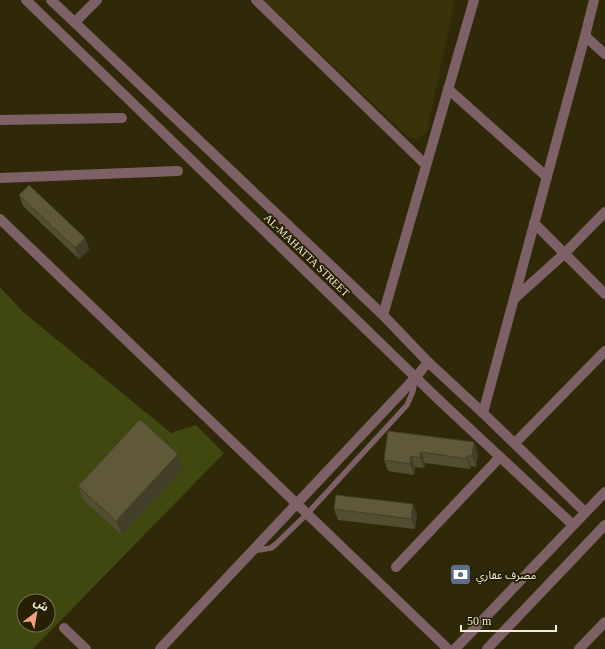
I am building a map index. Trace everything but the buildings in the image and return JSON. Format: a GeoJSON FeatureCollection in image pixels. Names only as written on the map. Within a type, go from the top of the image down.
{"type":"FeatureCollection","features":[{"type":"Feature","properties":{"kind":"street","name":"AL-MAHATTA STREET"},"geometry":{"type":"LineString","coordinates":[[26,0],[416,377],[573,525]]}},
{"type":"Feature","properties":{"kind":"street","name":"AL-MAHATTA STREET"},"geometry":{"type":"LineString","coordinates":[[51,0],[383,315],[428,362],[515,443],[585,512]]}},
{"type":"Feature","properties":{"kind":"street"},"geometry":{"type":"LineString","coordinates":[[74,22],[96,0]]}},
{"type":"Feature","properties":{"kind":"street"},"geometry":{"type":"LineString","coordinates":[[256,0],[426,164]]}},
{"type":"Feature","properties":{"kind":"street"},"geometry":{"type":"LineString","coordinates":[[383,315],[474,0]]}},
{"type":"Feature","properties":{"kind":"street"},"geometry":{"type":"LineString","coordinates":[[483,413],[586,36],[594,0]]}},
{"type":"Feature","properties":{"kind":"street"},"geometry":{"type":"LineString","coordinates":[[586,36],[605,54]]}},
{"type":"Feature","properties":{"kind":"street"},"geometry":{"type":"LineString","coordinates":[[448,89],[547,177]]}},
{"type":"Feature","properties":{"kind":"street"},"geometry":{"type":"LineString","coordinates":[[0,120],[122,118]]}},
{"type":"Feature","properties":{"kind":"street"},"geometry":{"type":"LineString","coordinates":[[0,178],[178,171]]}},
{"type":"Feature","properties":{"kind":"street"},"geometry":{"type":"LineString","coordinates":[[514,299],[565,253],[605,212]]}},
{"type":"Feature","properties":{"kind":"street"},"geometry":{"type":"LineString","coordinates":[[0,219],[448,649]]}},
{"type":"Feature","properties":{"kind":"street"},"geometry":{"type":"LineString","coordinates":[[534,223],[605,294]]}},
{"type":"Feature","properties":{"kind":"street"},"geometry":{"type":"LineString","coordinates":[[515,443],[605,351]]}},
{"type":"Feature","properties":{"kind":"street"},"geometry":{"type":"LineString","coordinates":[[160,649],[416,377],[428,362]]}},
{"type":"Feature","properties":{"kind":"street"},"geometry":{"type":"LineString","coordinates":[[396,567],[500,457]]}},
{"type":"Feature","properties":{"kind":"street"},"geometry":{"type":"LineString","coordinates":[[455,649],[605,492]]}},
{"type":"Feature","properties":{"kind":"street"},"geometry":{"type":"LineString","coordinates":[[487,649],[605,525]]}},
{"type":"Feature","properties":{"kind":"street"},"geometry":{"type":"LineString","coordinates":[[579,649],[605,622]]}},
{"type":"Feature","properties":{"kind":"street"},"geometry":{"type":"LineString","coordinates":[[64,628],[86,649]]}},
{"type":"Feature","properties":{"kind":"lane"},"geometry":{"type":"LineString","coordinates":[[252,551],[271,548],[307,514],[407,405],[414,391],[416,377]]}},
{"type":"Feature","properties":{"kind":"shaded area"},"geometry":{"type":"Polygon","coordinates":[[[264,0],[455,0],[427,131],[418,139],[408,137],[264,0]]]}},
{"type":"Feature","properties":{"kind":"green space"},"geometry":{"type":"Polygon","coordinates":[[[0,287],[23,312],[171,433],[196,425],[224,453],[56,625],[56,593],[16,593],[16,633],[49,633],[33,649],[0,649],[0,287]]]}},
{"type":"Feature","properties":{"kind":"place","name":"مصرف عقاري"},"geometry":{"type":"Point","coordinates":[460,575]}}]}
